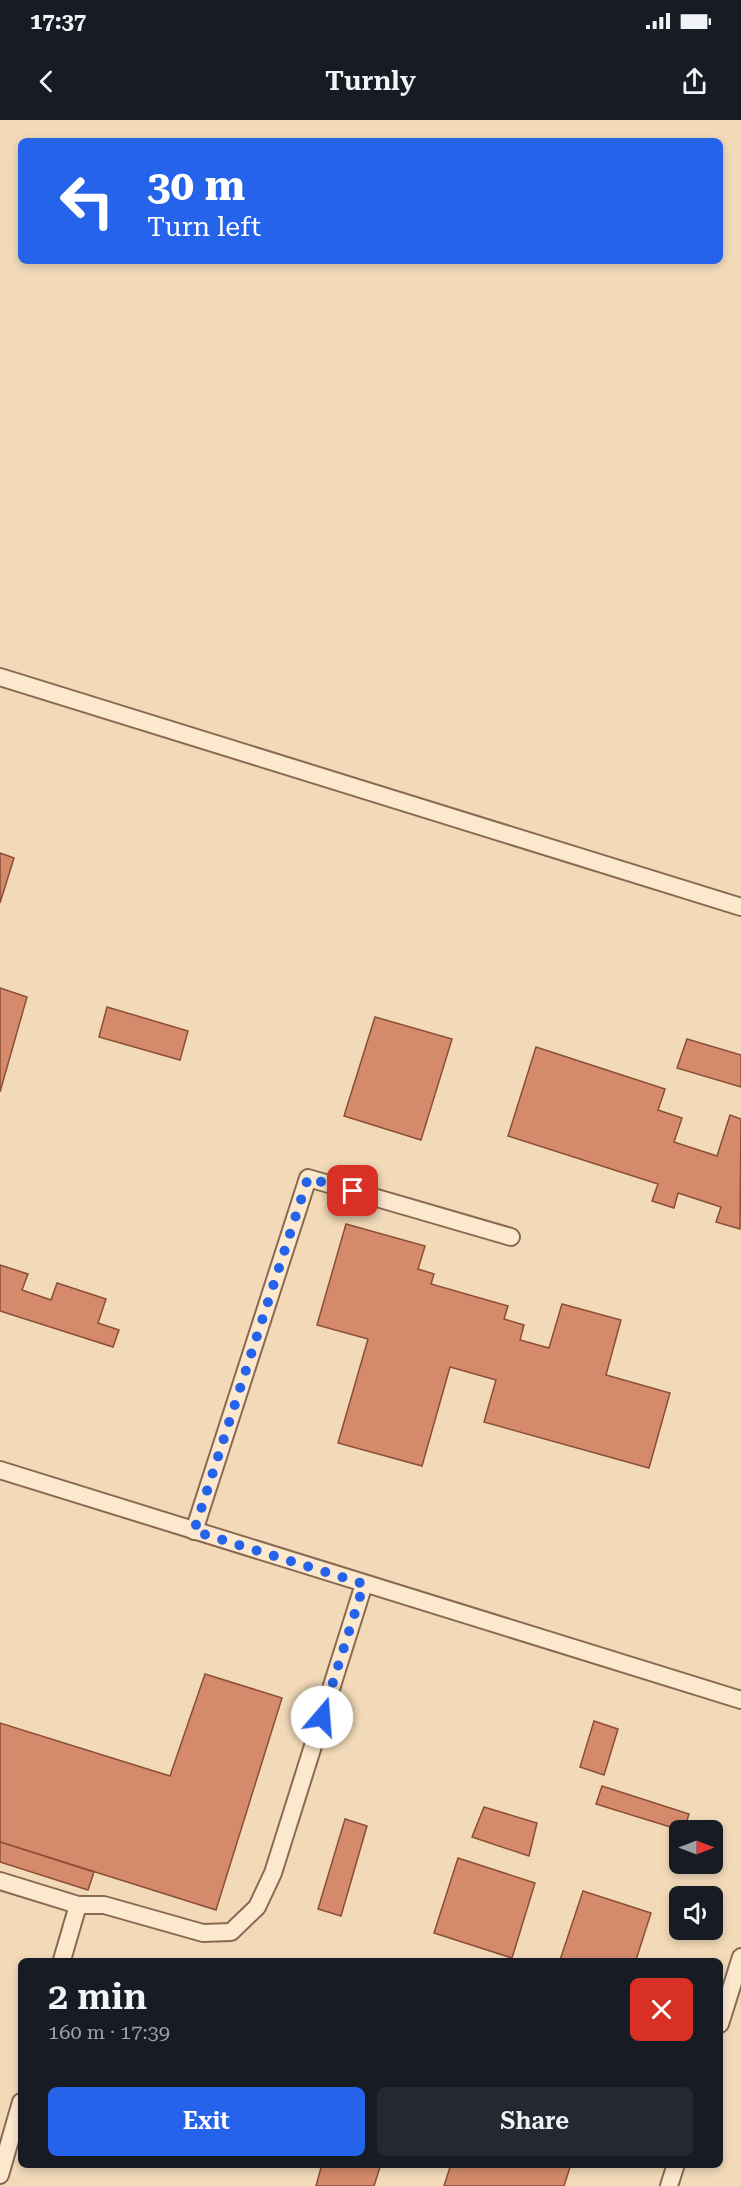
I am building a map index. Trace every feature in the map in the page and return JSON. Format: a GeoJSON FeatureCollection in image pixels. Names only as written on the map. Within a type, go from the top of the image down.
{"type":"FeatureCollection","features":[{"type":"Feature","properties":{"kind":"lane"},"geometry":{"type":"LineString","coordinates":[[0,677],[741,907]]}},
{"type":"Feature","properties":{"kind":"lane"},"geometry":{"type":"LineString","coordinates":[[194,1531],[308,1178],[510,1237]]}},
{"type":"Feature","properties":{"kind":"lane"},"geometry":{"type":"LineString","coordinates":[[0,1470],[741,1700]]}},
{"type":"Feature","properties":{"kind":"lane"},"geometry":{"type":"LineString","coordinates":[[0,1881],[78,1905],[104,1905],[203,1933],[231,1932],[257,1907],[273,1873],[364,1584]]}},
{"type":"Feature","properties":{"kind":"lane"},"geometry":{"type":"LineString","coordinates":[[63,1958],[78,1905]]}},
{"type":"Feature","properties":{"kind":"lane"},"geometry":{"type":"LineString","coordinates":[[723,2014],[741,1957]]}},
{"type":"Feature","properties":{"kind":"lane"},"geometry":{"type":"LineString","coordinates":[[0,2175],[18,2112]]}},
{"type":"Feature","properties":{"kind":"lane"},"geometry":{"type":"LineString","coordinates":[[669,2186],[675,2168]]}},
{"type":"Feature","properties":{"kind":"building"},"geometry":{"type":"Polygon","coordinates":[[[0,853],[14,858],[0,903],[0,853]]]}},
{"type":"Feature","properties":{"kind":"building"},"geometry":{"type":"Polygon","coordinates":[[[0,988],[27,997],[0,1092],[0,988]]]}},
{"type":"Feature","properties":{"kind":"building"},"geometry":{"type":"Polygon","coordinates":[[[107,1007],[188,1031],[180,1060],[99,1037],[107,1007]]]}},
{"type":"Feature","properties":{"kind":"building"},"geometry":{"type":"Polygon","coordinates":[[[375,1017],[452,1039],[421,1140],[344,1116],[375,1017]]]}},
{"type":"Feature","properties":{"kind":"building"},"geometry":{"type":"Polygon","coordinates":[[[687,1039],[741,1055],[741,1087],[677,1068],[687,1039]]]}},
{"type":"Feature","properties":{"kind":"building"},"geometry":{"type":"Polygon","coordinates":[[[536,1047],[665,1089],[658,1110],[682,1118],[674,1142],[717,1156],[730,1115],[741,1119],[740,1229],[716,1222],[721,1207],[678,1193],[674,1208],[652,1201],[658,1184],[508,1136],[536,1047]]]}},
{"type":"Feature","properties":{"kind":"building"},"geometry":{"type":"Polygon","coordinates":[[[346,1224],[425,1246],[418,1269],[434,1274],[431,1284],[508,1306],[504,1319],[524,1325],[520,1340],[549,1348],[562,1304],[621,1320],[606,1375],[670,1393],[649,1468],[484,1422],[496,1380],[450,1367],[422,1466],[338,1443],[368,1339],[317,1325],[346,1224]]]}},
{"type":"Feature","properties":{"kind":"building"},"geometry":{"type":"Polygon","coordinates":[[[0,1265],[28,1274],[22,1290],[51,1300],[57,1283],[106,1299],[98,1323],[119,1330],[113,1347],[0,1311],[0,1265]]]}},
{"type":"Feature","properties":{"kind":"building"},"geometry":{"type":"Polygon","coordinates":[[[205,1674],[282,1698],[216,1910],[0,1842],[0,1723],[170,1776],[205,1674]]]}},
{"type":"Feature","properties":{"kind":"building"},"geometry":{"type":"Polygon","coordinates":[[[594,1721],[618,1729],[604,1775],[580,1767],[594,1721]]]}},
{"type":"Feature","properties":{"kind":"building"},"geometry":{"type":"Polygon","coordinates":[[[602,1786],[689,1814],[687,1820],[669,1820],[669,1827],[596,1804],[602,1786]]]}},
{"type":"Feature","properties":{"kind":"building"},"geometry":{"type":"Polygon","coordinates":[[[484,1807],[537,1823],[529,1856],[472,1837],[484,1807]]]}},
{"type":"Feature","properties":{"kind":"building"},"geometry":{"type":"Polygon","coordinates":[[[345,1819],[367,1826],[341,1916],[318,1909],[345,1819]]]}},
{"type":"Feature","properties":{"kind":"building"},"geometry":{"type":"Polygon","coordinates":[[[0,1842],[94,1872],[88,1890],[0,1862],[0,1842]]]}},
{"type":"Feature","properties":{"kind":"building"},"geometry":{"type":"Polygon","coordinates":[[[458,1858],[535,1883],[512,1958],[434,1933],[458,1858]]]}},
{"type":"Feature","properties":{"kind":"building"},"geometry":{"type":"Polygon","coordinates":[[[583,1891],[651,1913],[637,1958],[561,1958],[583,1891]]]}},
{"type":"Feature","properties":{"kind":"building"},"geometry":{"type":"Polygon","coordinates":[[[321,2168],[380,2168],[374,2186],[316,2186],[321,2168]]]}},
{"type":"Feature","properties":{"kind":"building"},"geometry":{"type":"Polygon","coordinates":[[[450,2168],[570,2168],[564,2186],[444,2186],[450,2168]]]}},
{"type":"Feature","properties":{"kind":"route"},"geometry":{"type":"LineString","coordinates":[[322,1717],[364,1584],[194,1531],[308,1178],[353,1191]]}}]}
